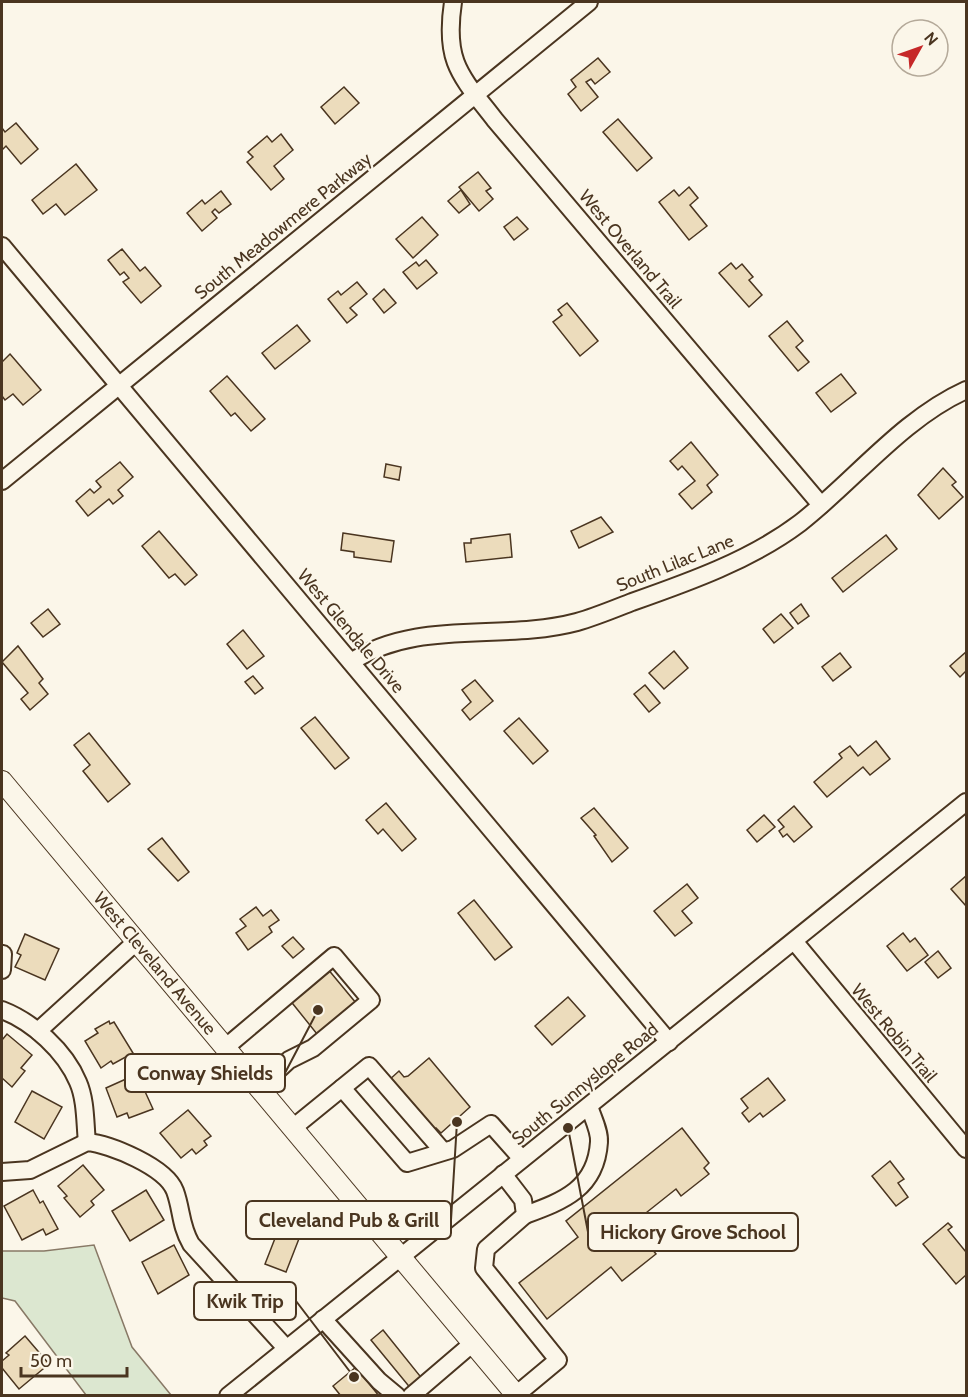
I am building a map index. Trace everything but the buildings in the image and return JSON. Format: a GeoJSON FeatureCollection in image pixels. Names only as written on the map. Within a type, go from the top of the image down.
{"type":"FeatureCollection","features":[{"type":"Feature","properties":{"kind":"main road","name":"West Cleveland Avenue"},"geometry":{"type":"LineString","coordinates":[[2,781],[517,1395]]}},
{"type":"Feature","properties":{"kind":"street","name":"West Overland Trail"},"geometry":{"type":"LineString","coordinates":[[453,2],[449,28],[452,55],[459,73],[821,505]]}},
{"type":"Feature","properties":{"kind":"street","name":"South Meadowmere Parkway"},"geometry":{"type":"LineString","coordinates":[[2,481],[590,2]]}},
{"type":"Feature","properties":{"kind":"street","name":"West Glendale Drive"},"geometry":{"type":"LineString","coordinates":[[2,246],[669,1042]]}},
{"type":"Feature","properties":{"kind":"street","name":"South Lilac Lane"},"geometry":{"type":"LineString","coordinates":[[351,662],[368,651],[409,638],[524,631],[577,622],[662,592],[748,554],[789,531],[927,414],[966,390]]}},
{"type":"Feature","properties":{"kind":"street","name":"South Sunnyslope Road"},"geometry":{"type":"LineString","coordinates":[[228,1395],[966,802]]}},
{"type":"Feature","properties":{"kind":"street"},"geometry":{"type":"LineString","coordinates":[[38,1031],[137,941]]}},
{"type":"Feature","properties":{"kind":"street","name":"West Robin Trail"},"geometry":{"type":"LineString","coordinates":[[794,941],[966,1149]]}},
{"type":"Feature","properties":{"kind":"street"},"geometry":{"type":"LineString","coordinates":[[226,1047],[334,956],[370,1000],[313,1048],[289,1060],[260,1087]]}},
{"type":"Feature","properties":{"kind":"street"},"geometry":{"type":"LineString","coordinates":[[2,1010],[38,1031],[63,1058],[78,1082],[87,1142]]}},
{"type":"Feature","properties":{"kind":"street"},"geometry":{"type":"LineString","coordinates":[[294,1127],[369,1066],[442,1150]]}},
{"type":"Feature","properties":{"kind":"street"},"geometry":{"type":"LineString","coordinates":[[342,1088],[407,1163],[419,1161],[442,1150],[453,1149],[491,1124],[522,1159]]}},
{"type":"Feature","properties":{"kind":"street"},"geometry":{"type":"LineString","coordinates":[[517,1395],[558,1360],[484,1268],[486,1249],[525,1215],[564,1200],[591,1174],[599,1140],[589,1106]]}},
{"type":"Feature","properties":{"kind":"street"},"geometry":{"type":"LineString","coordinates":[[2,1172],[30,1170],[87,1142],[131,1157],[167,1178],[175,1190],[181,1224],[191,1244],[286,1348]]}},
{"type":"Feature","properties":{"kind":"street"},"geometry":{"type":"LineString","coordinates":[[504,1174],[523,1200],[525,1215]]}},
{"type":"Feature","properties":{"kind":"street"},"geometry":{"type":"LineString","coordinates":[[322,1319],[379,1381],[398,1395]]}},
{"type":"Feature","properties":{"kind":"street"},"geometry":{"type":"LineString","coordinates":[[411,1395],[472,1343]]}},
{"type":"Feature","properties":{"kind":"green space"},"geometry":{"type":"Polygon","coordinates":[[[94,1245],[132,1347],[171,1395],[86,1395],[15,1301],[2,1298],[2,1251],[44,1251],[94,1245]]]}},
{"type":"Feature","properties":{"kind":"place","name":"Conway Shields"},"geometry":{"type":"Point","coordinates":[318,1010]}},
{"type":"Feature","properties":{"kind":"place","name":"Cleveland Pub & Grill"},"geometry":{"type":"Point","coordinates":[457,1122]}},
{"type":"Feature","properties":{"kind":"place","name":"Hickory Grove School"},"geometry":{"type":"Point","coordinates":[568,1128]}},
{"type":"Feature","properties":{"kind":"place","name":"Kwik Trip"},"geometry":{"type":"Point","coordinates":[354,1377]}}]}
